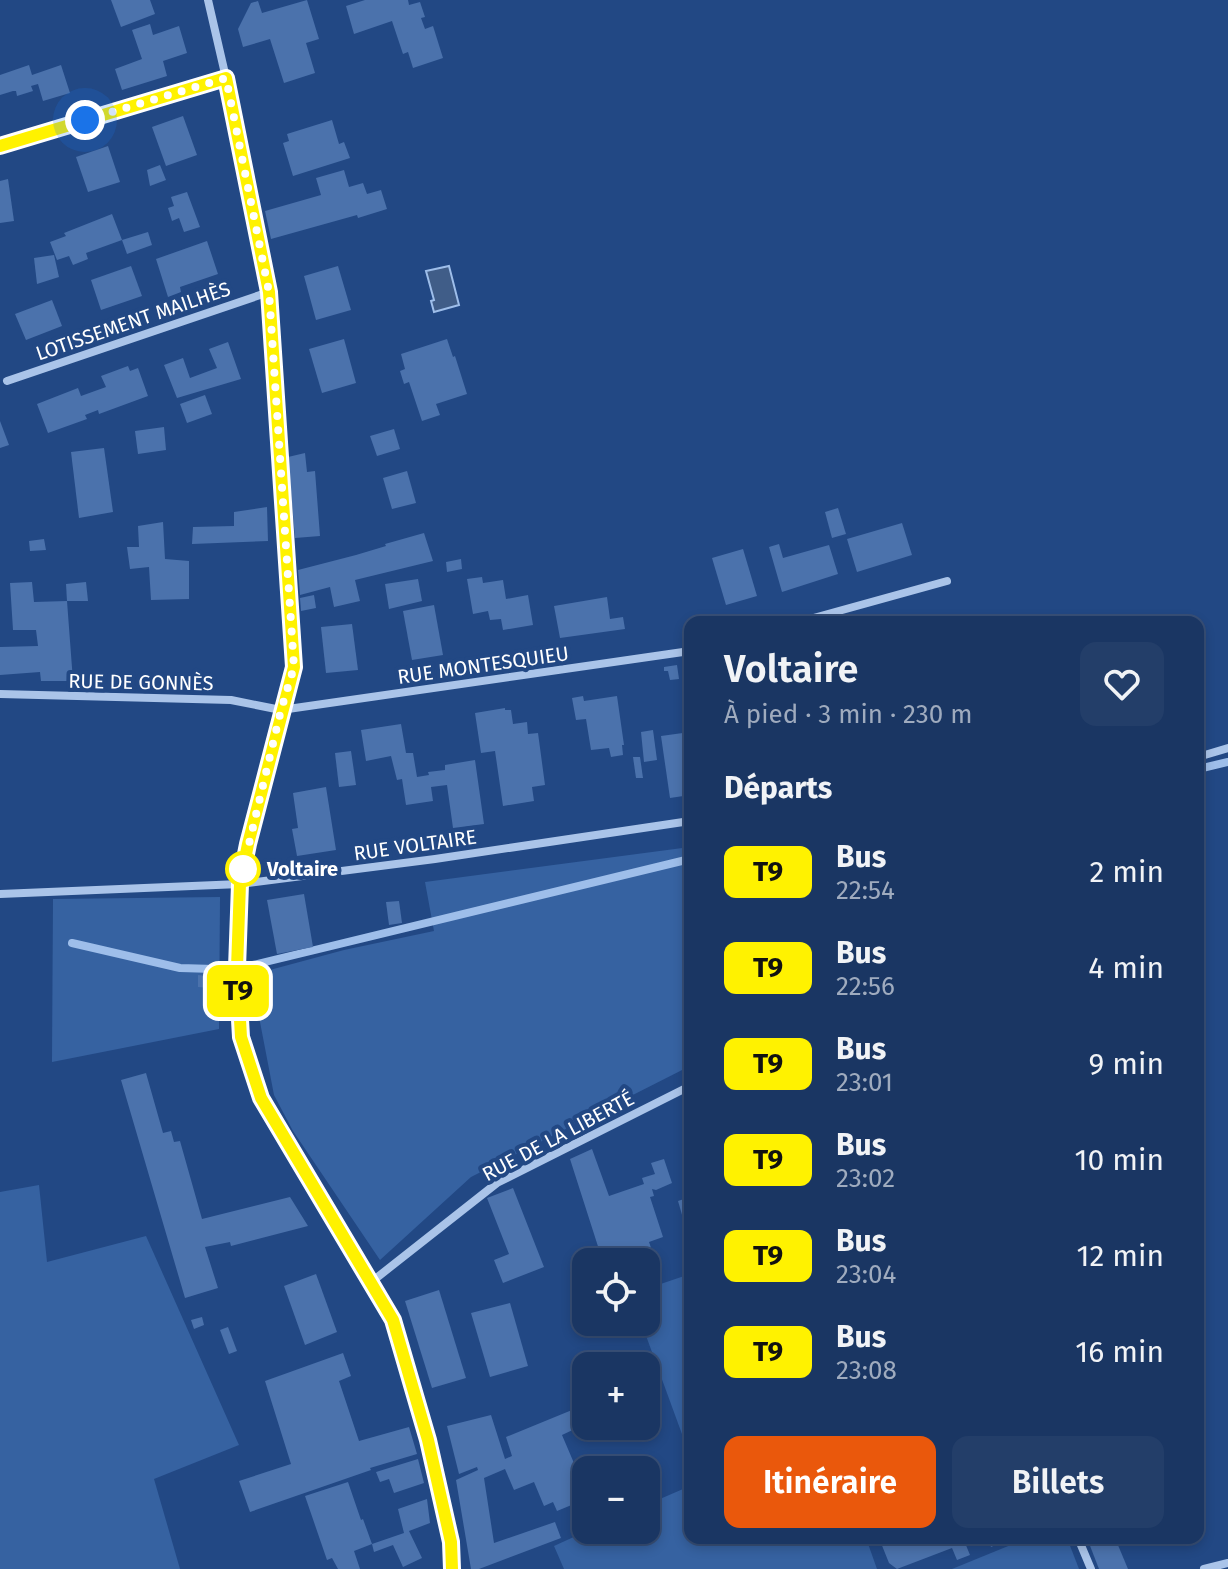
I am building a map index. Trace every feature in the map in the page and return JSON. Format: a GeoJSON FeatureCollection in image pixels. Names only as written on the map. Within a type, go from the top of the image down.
{"type":"FeatureCollection","features":[{"type":"Feature","properties":{"kind":"street"},"geometry":{"type":"LineString","coordinates":[[208,0],[269,292],[294,667],[240,884],[237,968],[241,1037],[261,1098],[393,1320],[428,1440],[451,1542],[452,1569]]}},
{"type":"Feature","properties":{"kind":"street"},"geometry":{"type":"LineString","coordinates":[[0,146],[226,78]]}},
{"type":"Feature","properties":{"kind":"street","name":"LOTISSEMENT MAILHÈS"},"geometry":{"type":"LineString","coordinates":[[7,381],[269,292]]}},
{"type":"Feature","properties":{"kind":"street"},"geometry":{"type":"LineString","coordinates":[[821,616],[947,581]]}},
{"type":"Feature","properties":{"kind":"street","name":"RUE MONTESQUIEU"},"geometry":{"type":"LineString","coordinates":[[281,710],[684,652]]}},
{"type":"Feature","properties":{"kind":"street","name":"RUE DE GONNÈS"},"geometry":{"type":"LineString","coordinates":[[0,694],[231,700],[281,710]]}},
{"type":"Feature","properties":{"kind":"street"},"geometry":{"type":"LineString","coordinates":[[1204,755],[1228,748]]}},
{"type":"Feature","properties":{"kind":"street","name":"RUE VOLTAIRE"},"geometry":{"type":"LineString","coordinates":[[0,894],[240,884],[684,822]]}},
{"type":"Feature","properties":{"kind":"street","name":"RUE DE LA LIBERTÉ"},"geometry":{"type":"LineString","coordinates":[[370,1283],[497,1183],[684,1089]]}},
{"type":"Feature","properties":{"kind":"street"},"geometry":{"type":"LineString","coordinates":[[1081,1544],[1091,1569]]}},
{"type":"Feature","properties":{"kind":"street"},"geometry":{"type":"LineString","coordinates":[[1204,1569],[1228,1563]]}},
{"type":"Feature","properties":{"kind":"shaded area"},"geometry":{"type":"Polygon","coordinates":[[[449,266],[459,305],[434,312],[426,271],[449,266]]]}},
{"type":"Feature","properties":{"kind":"shaded area"},"geometry":{"type":"Polygon","coordinates":[[[684,848],[684,1069],[471,1177],[380,1260],[293,1131],[274,1095],[251,975],[344,950],[434,931],[425,882],[684,848]]]}},
{"type":"Feature","properties":{"kind":"shaded area"},"geometry":{"type":"Polygon","coordinates":[[[220,897],[219,1029],[52,1062],[53,899],[220,897]]]}},
{"type":"Feature","properties":{"kind":"shaded area"},"geometry":{"type":"Polygon","coordinates":[[[39,1185],[47,1262],[146,1236],[239,1445],[154,1479],[180,1569],[0,1569],[0,1192],[39,1185]]]}},
{"type":"Feature","properties":{"kind":"shaded area"},"geometry":{"type":"Polygon","coordinates":[[[684,1276],[684,1440],[660,1374],[660,1352],[652,1352],[646,1336],[660,1336],[660,1284],[684,1276]]]}},
{"type":"Feature","properties":{"kind":"shaded area"},"geometry":{"type":"Polygon","coordinates":[[[684,1489],[684,1544],[868,1544],[877,1569],[564,1569],[554,1546],[572,1538],[572,1544],[660,1544],[660,1499],[684,1489]]]}},
{"type":"Feature","properties":{"kind":"shaded area"},"geometry":{"type":"Polygon","coordinates":[[[1013,1544],[1069,1544],[1079,1569],[952,1569],[1013,1544]]]}},
{"type":"Feature","properties":{"kind":"building"},"geometry":{"type":"Polygon","coordinates":[[[111,0],[150,0],[155,14],[121,27],[111,0]]]}},
{"type":"Feature","properties":{"kind":"building"},"geometry":{"type":"Polygon","coordinates":[[[307,0],[319,39],[306,43],[315,73],[284,83],[270,39],[243,47],[238,29],[251,3],[258,1],[262,13],[307,0]]]}},
{"type":"Feature","properties":{"kind":"building"},"geometry":{"type":"Polygon","coordinates":[[[365,0],[408,0],[409,5],[420,2],[425,29],[433,26],[443,58],[413,68],[408,52],[403,54],[392,21],[354,34],[346,6],[365,0]]]}},
{"type":"Feature","properties":{"kind":"building"},"geometry":{"type":"Polygon","coordinates":[[[150,24],[153,35],[179,26],[187,53],[163,61],[167,76],[122,90],[115,69],[142,59],[132,30],[150,24]]]}},
{"type":"Feature","properties":{"kind":"building"},"geometry":{"type":"Polygon","coordinates":[[[29,65],[32,75],[61,65],[70,93],[43,101],[38,84],[31,86],[33,91],[17,96],[16,91],[0,95],[0,75],[29,65]]]}},
{"type":"Feature","properties":{"kind":"building"},"geometry":{"type":"Polygon","coordinates":[[[183,116],[197,155],[166,166],[152,127],[183,116]]]}},
{"type":"Feature","properties":{"kind":"building"},"geometry":{"type":"Polygon","coordinates":[[[332,120],[339,144],[344,142],[350,158],[293,176],[283,143],[289,141],[287,134],[332,120]]]}},
{"type":"Feature","properties":{"kind":"building"},"geometry":{"type":"Polygon","coordinates":[[[108,146],[120,182],[88,192],[76,157],[108,146]]]}},
{"type":"Feature","properties":{"kind":"building"},"geometry":{"type":"Polygon","coordinates":[[[160,165],[166,180],[150,186],[147,170],[160,165]]]}},
{"type":"Feature","properties":{"kind":"building"},"geometry":{"type":"Polygon","coordinates":[[[344,170],[349,187],[363,183],[367,194],[381,190],[387,209],[271,239],[265,211],[321,195],[316,178],[344,170]]]}},
{"type":"Feature","properties":{"kind":"building"},"geometry":{"type":"Polygon","coordinates":[[[8,179],[14,221],[0,223],[0,181],[8,179]]]}},
{"type":"Feature","properties":{"kind":"building"},"geometry":{"type":"Polygon","coordinates":[[[187,192],[200,227],[184,232],[179,218],[172,221],[168,208],[174,206],[171,197],[187,192]]]}},
{"type":"Feature","properties":{"kind":"building"},"geometry":{"type":"Polygon","coordinates":[[[112,214],[122,240],[86,253],[88,259],[73,265],[69,256],[57,260],[50,242],[66,236],[64,233],[112,214]]]}},
{"type":"Feature","properties":{"kind":"building"},"geometry":{"type":"Polygon","coordinates":[[[148,232],[152,245],[127,254],[122,240],[148,232]]]}},
{"type":"Feature","properties":{"kind":"building"},"geometry":{"type":"Polygon","coordinates":[[[207,241],[218,274],[180,287],[181,292],[168,297],[156,259],[207,241]]]}},
{"type":"Feature","properties":{"kind":"building"},"geometry":{"type":"Polygon","coordinates":[[[54,255],[59,277],[37,284],[34,258],[54,255]]]}},
{"type":"Feature","properties":{"kind":"building"},"geometry":{"type":"Polygon","coordinates":[[[131,266],[142,296],[101,310],[91,280],[131,266]]]}},
{"type":"Feature","properties":{"kind":"building"},"geometry":{"type":"Polygon","coordinates":[[[338,266],[351,310],[316,320],[304,276],[338,266]]]}},
{"type":"Feature","properties":{"kind":"building"},"geometry":{"type":"Polygon","coordinates":[[[52,300],[62,326],[26,340],[15,314],[52,300]]]}},
{"type":"Feature","properties":{"kind":"building"},"geometry":{"type":"Polygon","coordinates":[[[344,339],[356,383],[322,393],[309,349],[344,339]]]}},
{"type":"Feature","properties":{"kind":"building"},"geometry":{"type":"Polygon","coordinates":[[[447,339],[467,394],[436,404],[440,415],[422,421],[409,382],[404,384],[400,371],[405,369],[401,354],[447,339]]]}},
{"type":"Feature","properties":{"kind":"building"},"geometry":{"type":"Polygon","coordinates":[[[228,342],[241,379],[177,398],[164,365],[183,358],[190,378],[217,368],[209,349],[228,342]]]}},
{"type":"Feature","properties":{"kind":"building"},"geometry":{"type":"Polygon","coordinates":[[[128,366],[130,371],[138,368],[148,396],[99,414],[98,410],[85,415],[87,419],[48,433],[37,404],[78,388],[81,396],[106,387],[101,376],[128,366]]]}},
{"type":"Feature","properties":{"kind":"building"},"geometry":{"type":"Polygon","coordinates":[[[205,395],[212,414],[187,423],[180,404],[205,395]]]}},
{"type":"Feature","properties":{"kind":"building"},"geometry":{"type":"Polygon","coordinates":[[[0,421],[9,445],[0,448],[0,421]]]}},
{"type":"Feature","properties":{"kind":"building"},"geometry":{"type":"Polygon","coordinates":[[[164,427],[166,450],[138,454],[135,431],[164,427]]]}},
{"type":"Feature","properties":{"kind":"building"},"geometry":{"type":"Polygon","coordinates":[[[394,429],[400,449],[377,456],[370,436],[394,429]]]}},
{"type":"Feature","properties":{"kind":"building"},"geometry":{"type":"Polygon","coordinates":[[[104,448],[113,512],[79,518],[71,452],[104,448]]]}},
{"type":"Feature","properties":{"kind":"building"},"geometry":{"type":"Polygon","coordinates":[[[305,453],[307,472],[315,471],[320,536],[295,538],[288,457],[305,453]]]}},
{"type":"Feature","properties":{"kind":"building"},"geometry":{"type":"Polygon","coordinates":[[[407,471],[416,503],[392,509],[383,478],[407,471]]]}},
{"type":"Feature","properties":{"kind":"building"},"geometry":{"type":"Polygon","coordinates":[[[267,507],[268,541],[192,544],[193,527],[234,526],[234,512],[267,507]]]}},
{"type":"Feature","properties":{"kind":"building"},"geometry":{"type":"Polygon","coordinates":[[[838,508],[846,534],[832,538],[825,512],[838,508]]]}},
{"type":"Feature","properties":{"kind":"building"},"geometry":{"type":"Polygon","coordinates":[[[163,522],[165,559],[189,561],[189,599],[151,600],[149,567],[130,569],[127,547],[139,547],[138,526],[163,522]]]}},
{"type":"Feature","properties":{"kind":"building"},"geometry":{"type":"Polygon","coordinates":[[[902,523],[912,555],[857,572],[847,539],[902,523]]]}},
{"type":"Feature","properties":{"kind":"building"},"geometry":{"type":"Polygon","coordinates":[[[424,533],[433,561],[355,580],[360,601],[334,607],[330,587],[300,595],[298,570],[424,533]]]}},
{"type":"Feature","properties":{"kind":"building"},"geometry":{"type":"Polygon","coordinates":[[[44,539],[46,550],[30,551],[29,541],[44,539]]]}},
{"type":"Feature","properties":{"kind":"building"},"geometry":{"type":"Polygon","coordinates":[[[779,544],[783,558],[829,545],[838,574],[782,592],[769,547],[779,544]]]}},
{"type":"Feature","properties":{"kind":"building"},"geometry":{"type":"Polygon","coordinates":[[[743,549],[757,596],[726,605],[712,558],[743,549]]]}},
{"type":"Feature","properties":{"kind":"building"},"geometry":{"type":"Polygon","coordinates":[[[461,559],[462,569],[447,572],[446,562],[461,559]]]}},
{"type":"Feature","properties":{"kind":"building"},"geometry":{"type":"Polygon","coordinates":[[[482,577],[483,583],[503,580],[506,599],[528,595],[533,625],[503,630],[501,619],[490,620],[488,611],[473,614],[467,579],[482,577]]]}},
{"type":"Feature","properties":{"kind":"building"},"geometry":{"type":"Polygon","coordinates":[[[418,579],[422,601],[389,609],[385,584],[418,579]]]}},
{"type":"Feature","properties":{"kind":"building"},"geometry":{"type":"Polygon","coordinates":[[[32,582],[34,602],[67,601],[73,681],[41,681],[40,672],[0,675],[0,647],[38,646],[36,630],[13,630],[10,583],[32,582]]]}},
{"type":"Feature","properties":{"kind":"building"},"geometry":{"type":"Polygon","coordinates":[[[86,582],[88,601],[67,601],[66,584],[86,582]]]}},
{"type":"Feature","properties":{"kind":"building"},"geometry":{"type":"Polygon","coordinates":[[[314,595],[316,608],[301,611],[300,598],[314,595]]]}},
{"type":"Feature","properties":{"kind":"building"},"geometry":{"type":"Polygon","coordinates":[[[607,597],[610,619],[623,617],[625,629],[560,638],[554,606],[607,597]]]}},
{"type":"Feature","properties":{"kind":"building"},"geometry":{"type":"Polygon","coordinates":[[[434,605],[443,655],[412,660],[403,611],[434,605]]]}},
{"type":"Feature","properties":{"kind":"building"},"geometry":{"type":"Polygon","coordinates":[[[352,624],[358,670],[326,673],[321,627],[352,624]]]}},
{"type":"Feature","properties":{"kind":"building"},"geometry":{"type":"Polygon","coordinates":[[[677,665],[679,679],[670,680],[664,667],[677,665]]]}},
{"type":"Feature","properties":{"kind":"building"},"geometry":{"type":"Polygon","coordinates":[[[583,696],[584,701],[617,696],[623,755],[611,757],[609,748],[591,750],[586,719],[576,720],[572,698],[583,696]]]}},
{"type":"Feature","properties":{"kind":"building"},"geometry":{"type":"Polygon","coordinates":[[[505,708],[511,710],[513,724],[527,722],[528,734],[538,733],[545,785],[532,787],[534,801],[503,806],[495,751],[481,753],[475,713],[505,708]]]}},
{"type":"Feature","properties":{"kind":"building"},"geometry":{"type":"Polygon","coordinates":[[[401,724],[406,753],[413,753],[417,777],[445,770],[445,765],[475,760],[484,824],[453,828],[447,785],[431,787],[433,801],[406,805],[402,779],[397,780],[391,756],[366,761],[361,730],[401,724]]]}},
{"type":"Feature","properties":{"kind":"building"},"geometry":{"type":"Polygon","coordinates":[[[653,730],[657,760],[644,762],[641,732],[653,730]]]}},
{"type":"Feature","properties":{"kind":"building"},"geometry":{"type":"Polygon","coordinates":[[[684,733],[684,796],[670,798],[661,736],[684,733]]]}},
{"type":"Feature","properties":{"kind":"building"},"geometry":{"type":"Polygon","coordinates":[[[351,751],[356,785],[339,787],[335,753],[351,751]]]}},
{"type":"Feature","properties":{"kind":"building"},"geometry":{"type":"Polygon","coordinates":[[[633,757],[640,757],[643,778],[636,778],[633,757]]]}},
{"type":"Feature","properties":{"kind":"building"},"geometry":{"type":"Polygon","coordinates":[[[326,787],[336,850],[297,856],[292,829],[298,828],[293,793],[326,787]]]}},
{"type":"Feature","properties":{"kind":"building"},"geometry":{"type":"Polygon","coordinates":[[[304,894],[313,947],[277,954],[267,900],[304,894]]]}},
{"type":"Feature","properties":{"kind":"building"},"geometry":{"type":"Polygon","coordinates":[[[399,901],[402,923],[389,925],[386,902],[399,901]]]}},
{"type":"Feature","properties":{"kind":"building"},"geometry":{"type":"Polygon","coordinates":[[[198,975],[218,977],[220,989],[198,987],[198,975]]]}},
{"type":"Feature","properties":{"kind":"building"},"geometry":{"type":"Polygon","coordinates":[[[146,1073],[163,1133],[171,1131],[174,1142],[180,1141],[202,1219],[290,1197],[308,1226],[231,1246],[230,1242],[205,1247],[218,1288],[185,1298],[121,1080],[146,1073]]]}},
{"type":"Feature","properties":{"kind":"building"},"geometry":{"type":"Polygon","coordinates":[[[592,1149],[609,1196],[644,1184],[642,1178],[655,1174],[651,1163],[664,1159],[672,1183],[652,1189],[654,1196],[650,1197],[663,1237],[649,1242],[651,1248],[599,1248],[570,1159],[592,1149]]]}},
{"type":"Feature","properties":{"kind":"building"},"geometry":{"type":"Polygon","coordinates":[[[513,1188],[544,1267],[503,1283],[494,1260],[509,1254],[487,1198],[513,1188]]]}},
{"type":"Feature","properties":{"kind":"building"},"geometry":{"type":"Polygon","coordinates":[[[684,1199],[684,1222],[678,1201],[684,1199]]]}},
{"type":"Feature","properties":{"kind":"building"},"geometry":{"type":"Polygon","coordinates":[[[316,1274],[337,1332],[305,1345],[284,1286],[316,1274]]]}},
{"type":"Feature","properties":{"kind":"building"},"geometry":{"type":"Polygon","coordinates":[[[439,1290],[466,1378],[432,1388],[405,1301],[439,1290]]]}},
{"type":"Feature","properties":{"kind":"building"},"geometry":{"type":"Polygon","coordinates":[[[510,1303],[528,1366],[490,1377],[471,1313],[510,1303]]]}},
{"type":"Feature","properties":{"kind":"building"},"geometry":{"type":"Polygon","coordinates":[[[202,1317],[204,1325],[194,1329],[191,1320],[202,1317]]]}},
{"type":"Feature","properties":{"kind":"building"},"geometry":{"type":"Polygon","coordinates":[[[228,1327],[237,1351],[229,1354],[220,1330],[228,1327]]]}},
{"type":"Feature","properties":{"kind":"building"},"geometry":{"type":"Polygon","coordinates":[[[343,1353],[351,1376],[339,1381],[359,1441],[409,1427],[417,1454],[250,1512],[239,1481],[291,1464],[265,1381],[343,1353]]]}},
{"type":"Feature","properties":{"kind":"building"},"geometry":{"type":"Polygon","coordinates":[[[572,1410],[572,1430],[562,1435],[572,1458],[572,1505],[557,1511],[553,1502],[544,1506],[534,1482],[514,1490],[505,1469],[484,1478],[494,1543],[555,1522],[561,1538],[479,1569],[471,1569],[456,1480],[478,1470],[477,1467],[459,1474],[447,1426],[491,1415],[505,1459],[512,1456],[506,1437],[572,1410]]]}},
{"type":"Feature","properties":{"kind":"building"},"geometry":{"type":"Polygon","coordinates":[[[418,1459],[424,1483],[394,1493],[389,1479],[380,1482],[376,1472],[418,1459]]]}},
{"type":"Feature","properties":{"kind":"building"},"geometry":{"type":"Polygon","coordinates":[[[348,1482],[372,1544],[354,1551],[360,1569],[338,1569],[332,1558],[327,1560],[305,1496],[348,1482]]]}},
{"type":"Feature","properties":{"kind":"building"},"geometry":{"type":"Polygon","coordinates":[[[427,1499],[430,1523],[409,1531],[422,1558],[403,1567],[393,1545],[374,1552],[372,1544],[404,1533],[398,1509],[427,1499]]]}},
{"type":"Feature","properties":{"kind":"building"},"geometry":{"type":"Polygon","coordinates":[[[881,1544],[965,1544],[970,1555],[957,1560],[952,1548],[897,1569],[889,1563],[881,1544]]]}},
{"type":"Feature","properties":{"kind":"building"},"geometry":{"type":"Polygon","coordinates":[[[1089,1544],[1118,1544],[1128,1569],[1099,1569],[1089,1544]]]}},
{"type":"Feature","properties":{"kind":"waterway"},"geometry":{"type":"LineString","coordinates":[[1204,768],[1228,762]]}},
{"type":"Feature","properties":{"kind":"waterway"},"geometry":{"type":"LineString","coordinates":[[253,965],[684,860]]}},
{"type":"Feature","properties":{"kind":"waterway"},"geometry":{"type":"LineString","coordinates":[[72,943],[180,968],[214,969]]}},
{"type":"Feature","properties":{"kind":"bus line","name":"T9"},"geometry":{"type":"LineString","coordinates":[[0,146],[226,78],[269,292],[294,667],[240,884],[237,968],[241,1037],[261,1098],[393,1320],[428,1440],[451,1542],[452,1569]]}},
{"type":"Feature","properties":{"kind":"place","name":"Voltaire"},"geometry":{"type":"Point","coordinates":[243,869]}},
{"type":"Feature","properties":{"kind":"route"},"geometry":{"type":"LineString","coordinates":[[85,120],[226,78],[269,292],[294,667],[243,869]]}}]}
